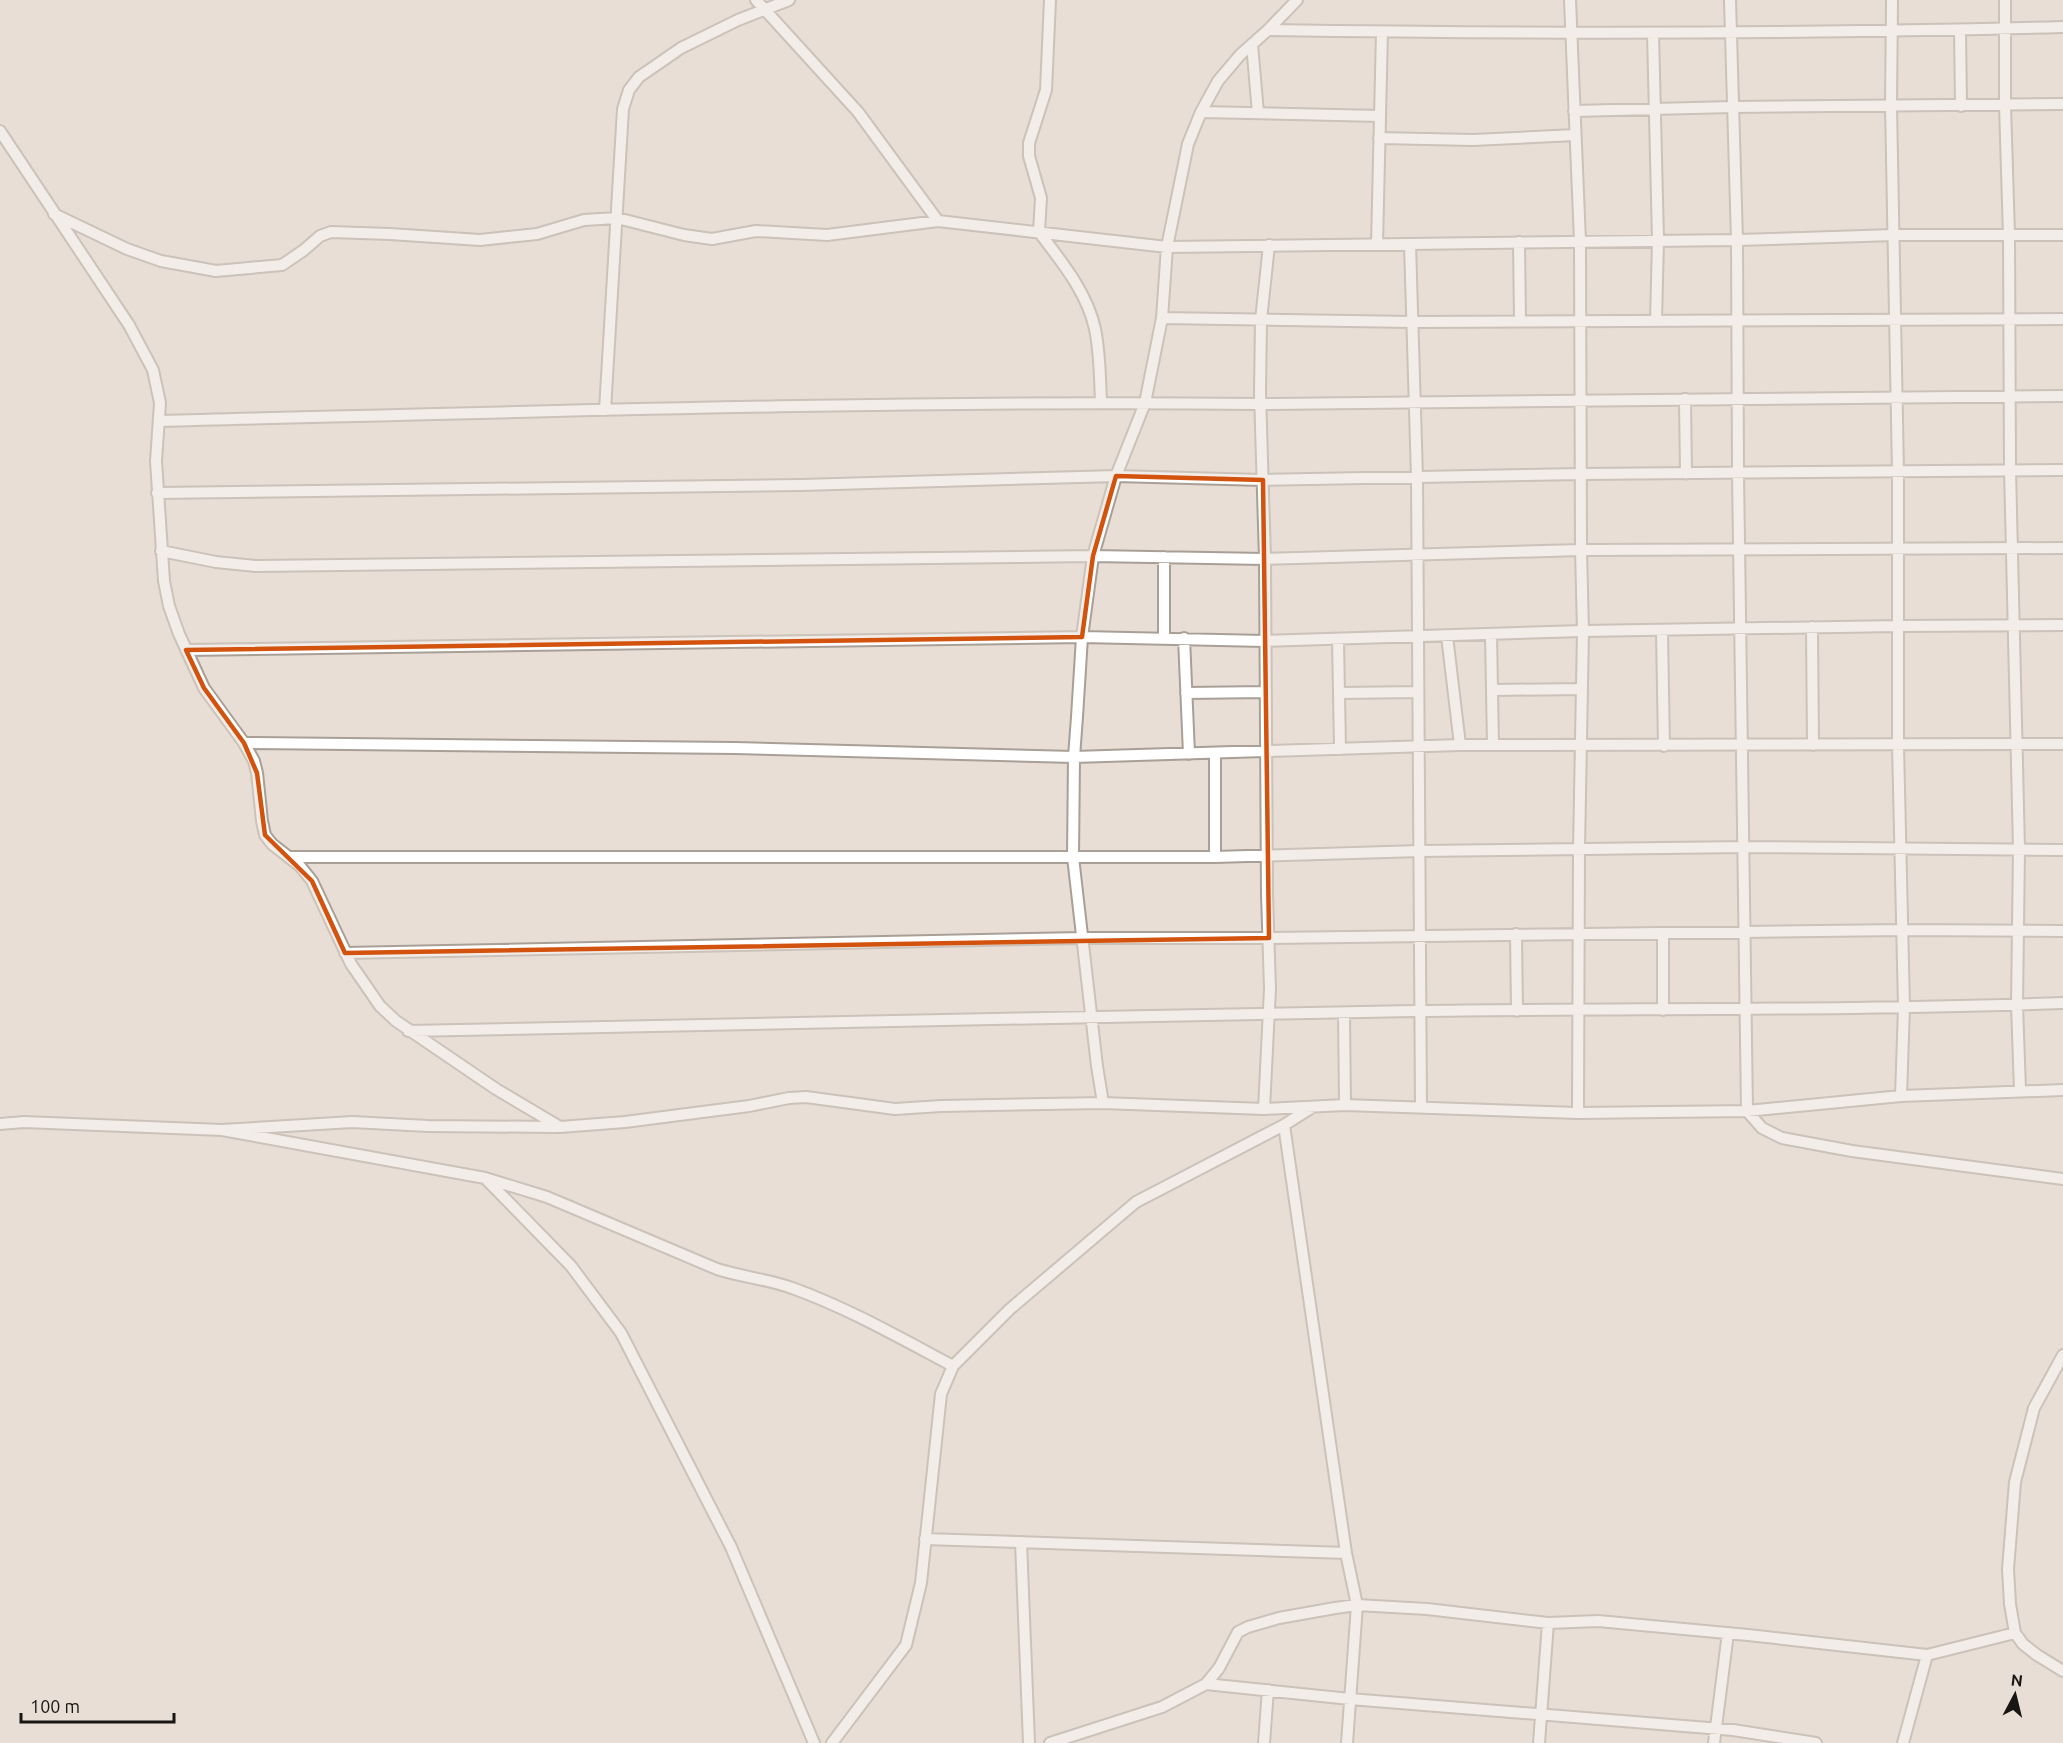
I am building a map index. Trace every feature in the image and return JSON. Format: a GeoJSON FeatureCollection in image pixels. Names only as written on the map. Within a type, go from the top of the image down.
{"type":"FeatureCollection","features":[{"type":"Feature","properties":{"kind":"street"},"geometry":{"type":"LineString","coordinates":[[605,410],[624,109],[629,90],[639,77],[681,48],[760,4],[789,0]]}},
{"type":"Feature","properties":{"kind":"street"},"geometry":{"type":"LineString","coordinates":[[1050,0],[1046,90],[1029,143],[1029,156],[1041,198],[1039,232],[1064,264],[1083,297],[1094,327],[1100,364],[1101,403]]}},
{"type":"Feature","properties":{"kind":"street"},"geometry":{"type":"LineString","coordinates":[[1103,1103],[1074,857],[1074,757],[1082,637],[1093,556],[1116,476],[1145,403],[1162,318],[1167,247],[1188,144],[1201,112],[1218,81],[1240,55],[1297,0]]}},
{"type":"Feature","properties":{"kind":"street"},"geometry":{"type":"LineString","coordinates":[[1570,0],[1580,241],[1583,631],[1578,1113]]}},
{"type":"Feature","properties":{"kind":"street"},"geometry":{"type":"LineString","coordinates":[[1730,0],[1737,240],[1744,1010],[1747,1111],[1761,1128],[1782,1138],[1852,1151],[2063,1179]]}},
{"type":"Feature","properties":{"kind":"street"},"geometry":{"type":"LineString","coordinates":[[1892,0],[1891,106],[1897,321],[1898,746],[1904,1007],[1901,1096]]}},
{"type":"Feature","properties":{"kind":"street"},"geometry":{"type":"LineString","coordinates":[[2006,0],[2005,105],[2009,236],[2010,469],[2019,849],[2017,1005],[2020,1090]]}},
{"type":"Feature","properties":{"kind":"street"},"geometry":{"type":"LineString","coordinates":[[760,4],[858,112],[938,221]]}},
{"type":"Feature","properties":{"kind":"street"},"geometry":{"type":"LineString","coordinates":[[1268,30],[1653,33],[1892,32],[2063,27]]}},
{"type":"Feature","properties":{"kind":"street"},"geometry":{"type":"LineString","coordinates":[[1960,30],[1961,106]]}},
{"type":"Feature","properties":{"kind":"street"},"geometry":{"type":"LineString","coordinates":[[1377,244],[1382,32]]}},
{"type":"Feature","properties":{"kind":"street"},"geometry":{"type":"LineString","coordinates":[[1653,33],[1658,240],[1656,321]]}},
{"type":"Feature","properties":{"kind":"street"},"geometry":{"type":"LineString","coordinates":[[1252,44],[1258,113]]}},
{"type":"Feature","properties":{"kind":"street"},"geometry":{"type":"LineString","coordinates":[[1574,111],[1733,107],[2063,105]]}},
{"type":"Feature","properties":{"kind":"street"},"geometry":{"type":"LineString","coordinates":[[1201,112],[1380,116]]}},
{"type":"Feature","properties":{"kind":"street"},"geometry":{"type":"LineString","coordinates":[[0,131],[129,325],[153,370],[160,403],[156,461],[157,493],[164,581],[169,606],[204,688],[244,743],[254,761],[265,835],[272,844],[300,866],[312,881],[345,953],[380,1006],[408,1030],[496,1089],[560,1127]]}},
{"type":"Feature","properties":{"kind":"street"},"geometry":{"type":"LineString","coordinates":[[1379,138],[1473,140],[1575,135]]}},
{"type":"Feature","properties":{"kind":"street"},"geometry":{"type":"LineString","coordinates":[[54,214],[127,249],[161,261],[216,271],[282,265],[320,236],[330,232],[480,240],[537,234],[584,220],[617,218],[684,235],[712,239],[756,231],[827,235],[938,221],[1167,247],[1737,240],[1894,235],[2063,235]]}},
{"type":"Feature","properties":{"kind":"street"},"geometry":{"type":"LineString","coordinates":[[1519,242],[1520,321]]}},
{"type":"Feature","properties":{"kind":"street"},"geometry":{"type":"LineString","coordinates":[[1410,244],[1418,477],[1421,1108]]}},
{"type":"Feature","properties":{"kind":"street"},"geometry":{"type":"LineString","coordinates":[[1264,1109],[1269,1014],[1269,938],[1264,641],[1265,559],[1260,404],[1261,320],[1269,245]]}},
{"type":"Feature","properties":{"kind":"street"},"geometry":{"type":"LineString","coordinates":[[1162,318],[1412,322],[2063,319]]}},
{"type":"Feature","properties":{"kind":"street"},"geometry":{"type":"LineString","coordinates":[[159,421],[778,406],[2063,396]]}},
{"type":"Feature","properties":{"kind":"street"},"geometry":{"type":"LineString","coordinates":[[1685,399],[1686,474]]}},
{"type":"Feature","properties":{"kind":"street"},"geometry":{"type":"LineString","coordinates":[[157,493],[801,485],[1116,476],[1263,480],[1581,474],[2063,470]]}},
{"type":"Feature","properties":{"kind":"street"},"geometry":{"type":"LineString","coordinates":[[161,551],[216,562],[256,566],[1093,556],[1265,559],[1581,550],[2063,548]]}},
{"type":"Feature","properties":{"kind":"street"},"geometry":{"type":"LineString","coordinates":[[1164,557],[1164,637]]}},
{"type":"Feature","properties":{"kind":"street"},"geometry":{"type":"LineString","coordinates":[[186,650],[1082,637],[1164,637],[1264,641],[1583,631],[2063,626]]}},
{"type":"Feature","properties":{"kind":"street"},"geometry":{"type":"LineString","coordinates":[[1812,627],[1814,745]]}},
{"type":"Feature","properties":{"kind":"street"},"geometry":{"type":"LineString","coordinates":[[1662,631],[1664,746]]}},
{"type":"Feature","properties":{"kind":"street"},"geometry":{"type":"LineString","coordinates":[[1491,634],[1493,745]]}},
{"type":"Feature","properties":{"kind":"street"},"geometry":{"type":"LineString","coordinates":[[1447,636],[1460,745]]}},
{"type":"Feature","properties":{"kind":"street"},"geometry":{"type":"LineString","coordinates":[[1184,638],[1189,754]]}},
{"type":"Feature","properties":{"kind":"street"},"geometry":{"type":"LineString","coordinates":[[1338,639],[1340,749]]}},
{"type":"Feature","properties":{"kind":"street"},"geometry":{"type":"LineString","coordinates":[[1492,690],[1582,689]]}},
{"type":"Feature","properties":{"kind":"street"},"geometry":{"type":"LineString","coordinates":[[1186,693],[1266,692]]}},
{"type":"Feature","properties":{"kind":"street"},"geometry":{"type":"LineString","coordinates":[[1339,693],[1418,692]]}},
{"type":"Feature","properties":{"kind":"street"},"geometry":{"type":"LineString","coordinates":[[244,743],[735,748],[1074,757],[1460,745],[2063,744]]}},
{"type":"Feature","properties":{"kind":"street"},"geometry":{"type":"LineString","coordinates":[[1215,753],[1215,857]]}},
{"type":"Feature","properties":{"kind":"street"},"geometry":{"type":"LineString","coordinates":[[290,857],[1215,857],[1420,851],[1744,847],[2063,850]]}},
{"type":"Feature","properties":{"kind":"street"},"geometry":{"type":"LineString","coordinates":[[345,953],[1083,938],[1269,938],[1902,930],[2063,931]]}},
{"type":"Feature","properties":{"kind":"street"},"geometry":{"type":"LineString","coordinates":[[1663,933],[1663,1010]]}},
{"type":"Feature","properties":{"kind":"street"},"geometry":{"type":"LineString","coordinates":[[1516,934],[1517,1011]]}},
{"type":"Feature","properties":{"kind":"street"},"geometry":{"type":"LineString","coordinates":[[408,1030],[805,1024],[1092,1016],[1420,1011],[1744,1010],[2063,1003]]}},
{"type":"Feature","properties":{"kind":"street"},"geometry":{"type":"LineString","coordinates":[[1344,1012],[1346,1105]]}},
{"type":"Feature","properties":{"kind":"street"},"geometry":{"type":"LineString","coordinates":[[0,1124],[24,1122],[222,1130],[352,1122],[428,1126],[560,1127],[625,1122],[806,1097],[895,1109],[1103,1103],[1264,1109],[1346,1105],[1578,1113],[1747,1111],[1901,1096],[2063,1090]]}},
{"type":"Feature","properties":{"kind":"street"},"geometry":{"type":"LineString","coordinates":[[832,1743],[906,1645],[921,1583],[941,1394],[953,1366],[1010,1309],[1136,1202],[1284,1125],[1313,1107]]}},
{"type":"Feature","properties":{"kind":"street"},"geometry":{"type":"LineString","coordinates":[[1284,1125],[1346,1553],[1357,1605],[1347,1743]]}},
{"type":"Feature","properties":{"kind":"street"},"geometry":{"type":"LineString","coordinates":[[222,1130],[485,1178],[547,1197],[717,1269],[789,1286],[823,1299],[953,1366]]}},
{"type":"Feature","properties":{"kind":"street"},"geometry":{"type":"LineString","coordinates":[[485,1178],[571,1266],[621,1333],[732,1547],[814,1743]]}},
{"type":"Feature","properties":{"kind":"street"},"geometry":{"type":"LineString","coordinates":[[2063,1355],[2034,1408],[2015,1482],[2008,1569],[2010,1604],[2015,1633],[2030,1650],[2063,1671]]}},
{"type":"Feature","properties":{"kind":"street"},"geometry":{"type":"LineString","coordinates":[[925,1539],[1346,1553]]}},
{"type":"Feature","properties":{"kind":"street"},"geometry":{"type":"LineString","coordinates":[[1021,1542],[1029,1743]]}},
{"type":"Feature","properties":{"kind":"street"},"geometry":{"type":"LineString","coordinates":[[1052,1743],[1162,1707],[1206,1684],[1219,1668],[1238,1632],[1248,1627],[1279,1618],[1357,1605],[1427,1609],[1548,1623],[1598,1622],[1728,1633],[1927,1655],[2015,1633]]}},
{"type":"Feature","properties":{"kind":"street"},"geometry":{"type":"LineString","coordinates":[[1539,1743],[1548,1623]]}},
{"type":"Feature","properties":{"kind":"street"},"geometry":{"type":"LineString","coordinates":[[1714,1743],[1728,1633]]}},
{"type":"Feature","properties":{"kind":"street"},"geometry":{"type":"LineString","coordinates":[[1903,1743],[1927,1655]]}},
{"type":"Feature","properties":{"kind":"street"},"geometry":{"type":"LineString","coordinates":[[1206,1684],[1350,1699],[1716,1728],[1816,1743]]}},
{"type":"Feature","properties":{"kind":"street"},"geometry":{"type":"LineString","coordinates":[[1264,1743],[1268,1690]]}},
{"type":"Feature","properties":{"kind":"highlighted area"},"geometry":{"type":"Polygon","coordinates":[[[1116,476],[1263,480],[1269,938],[345,953],[312,881],[265,835],[257,773],[244,743],[204,688],[186,650],[1082,637],[1093,556],[1116,476]]]}}]}
